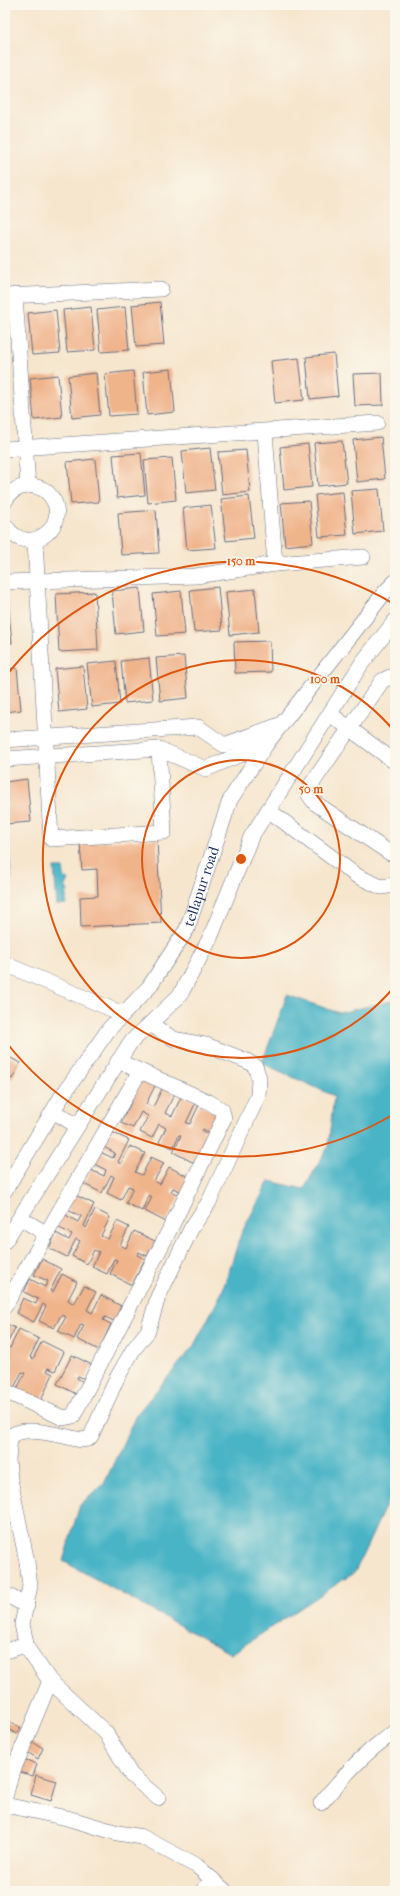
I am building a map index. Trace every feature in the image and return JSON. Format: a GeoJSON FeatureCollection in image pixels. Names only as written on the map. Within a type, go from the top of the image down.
{"type":"FeatureCollection","features":[{"type":"Feature","properties":{"kind":"street"},"geometry":{"type":"LineString","coordinates":[[28,486],[26,447],[10,296],[161,289]]}},
{"type":"Feature","properties":{"kind":"street"},"geometry":{"type":"LineString","coordinates":[[5,449],[377,423]]}},
{"type":"Feature","properties":{"kind":"street"},"geometry":{"type":"LineString","coordinates":[[265,432],[275,564]]}},
{"type":"Feature","properties":{"kind":"street"},"geometry":{"type":"LineString","coordinates":[[5,501],[13,491],[28,486],[45,490],[53,500],[56,512],[55,522],[50,530],[35,540],[25,540],[16,537],[5,525]]}},
{"type":"Feature","properties":{"kind":"street"},"geometry":{"type":"LineString","coordinates":[[35,540],[44,738],[51,839],[164,832],[160,749]]}},
{"type":"Feature","properties":{"kind":"street"},"geometry":{"type":"LineString","coordinates":[[5,582],[196,576],[275,564],[364,557]]}},
{"type":"Feature","properties":{"kind":"street","name":"tellapur road"},"geometry":{"type":"LineString","coordinates":[[5,1190],[53,1111],[109,1029],[149,987],[187,930],[230,800],[267,743],[385,592],[395,582]]}},
{"type":"Feature","properties":{"kind":"street"},"geometry":{"type":"LineString","coordinates":[[5,1241],[130,1043],[180,995],[210,938],[251,837],[362,663],[395,621]]}},
{"type":"Feature","properties":{"kind":"street"},"geometry":{"type":"LineString","coordinates":[[395,678],[390,677],[382,681],[310,785],[309,795],[315,803],[390,853],[395,852]]}},
{"type":"Feature","properties":{"kind":"street"},"geometry":{"type":"LineString","coordinates":[[330,714],[395,762]]}},
{"type":"Feature","properties":{"kind":"street"},"geometry":{"type":"LineString","coordinates":[[5,740],[198,727],[224,745],[283,724]]}},
{"type":"Feature","properties":{"kind":"street"},"geometry":{"type":"LineString","coordinates":[[5,759],[160,749],[206,769],[267,743]]}},
{"type":"Feature","properties":{"kind":"street"},"geometry":{"type":"LineString","coordinates":[[268,810],[357,876],[381,887],[395,885]]}},
{"type":"Feature","properties":{"kind":"street"},"geometry":{"type":"LineString","coordinates":[[5,964],[123,1014]]}},
{"type":"Feature","properties":{"kind":"street"},"geometry":{"type":"LineString","coordinates":[[150,1024],[174,1039],[206,1045],[247,1061],[255,1066],[259,1078],[258,1096],[209,1202],[191,1229],[158,1297],[148,1331],[134,1350],[117,1378],[91,1436],[88,1439],[81,1440],[38,1432],[16,1432],[10,1437],[8,1460],[10,1479],[27,1562],[30,1586],[22,1624],[26,1645],[50,1681],[106,1733],[131,1775],[158,1798]]}},
{"type":"Feature","properties":{"kind":"street"},"geometry":{"type":"LineString","coordinates":[[5,1391],[62,1418],[73,1416],[171,1227],[224,1118],[222,1110],[214,1105],[118,1061]]}},
{"type":"Feature","properties":{"kind":"street"},"geometry":{"type":"LineString","coordinates":[[5,1306],[140,1071]]}},
{"type":"Feature","properties":{"kind":"street"},"geometry":{"type":"LineString","coordinates":[[53,1111],[77,1126]]}},
{"type":"Feature","properties":{"kind":"street"},"geometry":{"type":"LineString","coordinates":[[20,1218],[47,1234]]}},
{"type":"Feature","properties":{"kind":"street"},"geometry":{"type":"LineString","coordinates":[[5,1594],[27,1606]]}},
{"type":"Feature","properties":{"kind":"street"},"geometry":{"type":"LineString","coordinates":[[5,1651],[26,1645]]}},
{"type":"Feature","properties":{"kind":"street"},"geometry":{"type":"LineString","coordinates":[[5,1797],[10,1778],[50,1681]]}},
{"type":"Feature","properties":{"kind":"street"},"geometry":{"type":"LineString","coordinates":[[322,1803],[344,1776],[382,1740],[395,1732]]}},
{"type":"Feature","properties":{"kind":"street"},"geometry":{"type":"LineString","coordinates":[[5,1805],[67,1818],[118,1833],[142,1837],[197,1866],[208,1885],[225,1891]]}},
{"type":"Feature","properties":{"kind":"green space"},"geometry":{"type":"Polygon","coordinates":[[[5,848],[8,848],[11,878],[5,879],[5,848]]]}},
{"type":"Feature","properties":{"kind":"water"},"geometry":{"type":"Polygon","coordinates":[[[54,868],[63,868],[64,876],[68,880],[65,885],[68,892],[66,894],[66,904],[57,905],[54,868]]]}},
{"type":"Feature","properties":{"kind":"water"},"geometry":{"type":"Polygon","coordinates":[[[287,995],[339,1013],[395,1000],[395,1496],[391,1494],[355,1572],[231,1654],[63,1561],[80,1505],[104,1484],[136,1415],[193,1347],[222,1292],[241,1234],[269,1181],[304,1189],[328,1147],[334,1096],[262,1063],[287,995]]]}},
{"type":"Feature","properties":{"kind":"building"},"geometry":{"type":"Polygon","coordinates":[[[160,302],[164,345],[136,347],[132,305],[160,302]]]}},
{"type":"Feature","properties":{"kind":"building"},"geometry":{"type":"Polygon","coordinates":[[[91,307],[95,350],[67,352],[63,310],[91,307]]]}},
{"type":"Feature","properties":{"kind":"building"},"geometry":{"type":"Polygon","coordinates":[[[125,307],[129,350],[101,352],[97,310],[125,307]]]}},
{"type":"Feature","properties":{"kind":"building"},"geometry":{"type":"Polygon","coordinates":[[[56,310],[60,353],[32,355],[28,313],[56,310]]]}},
{"type":"Feature","properties":{"kind":"building"},"geometry":{"type":"Polygon","coordinates":[[[334,354],[338,396],[310,399],[306,357],[334,354]]]}},
{"type":"Feature","properties":{"kind":"building"},"geometry":{"type":"Polygon","coordinates":[[[299,358],[304,400],[275,403],[271,361],[299,358]]]}},
{"type":"Feature","properties":{"kind":"building"},"geometry":{"type":"Polygon","coordinates":[[[171,369],[175,412],[147,415],[143,372],[171,369]]]}},
{"type":"Feature","properties":{"kind":"building"},"geometry":{"type":"Polygon","coordinates":[[[133,371],[137,414],[109,416],[105,374],[133,371]]]}},
{"type":"Feature","properties":{"kind":"building"},"geometry":{"type":"Polygon","coordinates":[[[96,373],[100,415],[72,418],[68,376],[96,373]]]}},
{"type":"Feature","properties":{"kind":"building"},"geometry":{"type":"Polygon","coordinates":[[[382,373],[383,405],[355,406],[353,374],[382,373]]]}},
{"type":"Feature","properties":{"kind":"building"},"geometry":{"type":"Polygon","coordinates":[[[58,375],[62,417],[34,420],[30,378],[58,375]]]}},
{"type":"Feature","properties":{"kind":"building"},"geometry":{"type":"Polygon","coordinates":[[[381,437],[385,479],[357,482],[353,440],[381,437]]]}},
{"type":"Feature","properties":{"kind":"building"},"geometry":{"type":"Polygon","coordinates":[[[342,441],[347,483],[318,486],[314,443],[342,441]]]}},
{"type":"Feature","properties":{"kind":"building"},"geometry":{"type":"Polygon","coordinates":[[[308,444],[312,487],[284,490],[280,447],[308,444]]]}},
{"type":"Feature","properties":{"kind":"building"},"geometry":{"type":"Polygon","coordinates":[[[210,448],[215,490],[186,493],[182,451],[210,448]]]}},
{"type":"Feature","properties":{"kind":"building"},"geometry":{"type":"Polygon","coordinates":[[[246,450],[250,492],[222,495],[218,452],[246,450]]]}},
{"type":"Feature","properties":{"kind":"building"},"geometry":{"type":"Polygon","coordinates":[[[141,453],[145,495],[117,498],[113,455],[141,453]]]}},
{"type":"Feature","properties":{"kind":"building"},"geometry":{"type":"Polygon","coordinates":[[[172,458],[176,500],[148,503],[144,460],[172,458]]]}},
{"type":"Feature","properties":{"kind":"building"},"geometry":{"type":"Polygon","coordinates":[[[95,459],[99,502],[71,504],[67,462],[95,459]]]}},
{"type":"Feature","properties":{"kind":"building"},"geometry":{"type":"Polygon","coordinates":[[[379,489],[383,531],[355,534],[351,491],[379,489]]]}},
{"type":"Feature","properties":{"kind":"building"},"geometry":{"type":"Polygon","coordinates":[[[343,492],[347,535],[319,537],[315,495],[343,492]]]}},
{"type":"Feature","properties":{"kind":"building"},"geometry":{"type":"Polygon","coordinates":[[[249,496],[254,538],[226,541],[221,499],[249,496]]]}},
{"type":"Feature","properties":{"kind":"building"},"geometry":{"type":"Polygon","coordinates":[[[309,501],[313,543],[285,546],[281,503],[309,501]]]}},
{"type":"Feature","properties":{"kind":"building"},"geometry":{"type":"Polygon","coordinates":[[[211,505],[216,548],[187,550],[183,508],[211,505]]]}},
{"type":"Feature","properties":{"kind":"building"},"geometry":{"type":"Polygon","coordinates":[[[156,510],[159,553],[121,555],[118,513],[156,510]]]}},
{"type":"Feature","properties":{"kind":"building"},"geometry":{"type":"Polygon","coordinates":[[[218,587],[222,630],[194,632],[190,590],[218,587]]]}},
{"type":"Feature","properties":{"kind":"building"},"geometry":{"type":"Polygon","coordinates":[[[140,588],[144,631],[116,634],[112,591],[140,588]]]}},
{"type":"Feature","properties":{"kind":"building"},"geometry":{"type":"Polygon","coordinates":[[[255,589],[259,632],[230,635],[226,592],[255,589]]]}},
{"type":"Feature","properties":{"kind":"building"},"geometry":{"type":"Polygon","coordinates":[[[181,591],[185,634],[157,636],[153,594],[181,591]]]}},
{"type":"Feature","properties":{"kind":"building"},"geometry":{"type":"Polygon","coordinates":[[[95,592],[98,650],[59,652],[56,594],[95,592]]]}},
{"type":"Feature","properties":{"kind":"building"},"geometry":{"type":"Polygon","coordinates":[[[5,601],[8,601],[12,643],[5,644],[5,601]]]}},
{"type":"Feature","properties":{"kind":"building"},"geometry":{"type":"Polygon","coordinates":[[[270,641],[271,672],[235,673],[234,642],[270,641]]]}},
{"type":"Feature","properties":{"kind":"building"},"geometry":{"type":"Polygon","coordinates":[[[184,656],[188,698],[160,701],[156,658],[184,656]]]}},
{"type":"Feature","properties":{"kind":"building"},"geometry":{"type":"Polygon","coordinates":[[[149,658],[153,700],[125,703],[121,661],[149,658]]]}},
{"type":"Feature","properties":{"kind":"building"},"geometry":{"type":"Polygon","coordinates":[[[116,661],[120,704],[92,707],[87,664],[116,661]]]}},
{"type":"Feature","properties":{"kind":"building"},"geometry":{"type":"Polygon","coordinates":[[[83,666],[87,709],[59,712],[55,669],[83,666]]]}},
{"type":"Feature","properties":{"kind":"building"},"geometry":{"type":"Polygon","coordinates":[[[17,668],[21,710],[5,712],[5,669],[17,668]]]}},
{"type":"Feature","properties":{"kind":"building"},"geometry":{"type":"Polygon","coordinates":[[[27,779],[31,822],[5,824],[5,782],[27,779]]]}},
{"type":"Feature","properties":{"kind":"building"},"geometry":{"type":"Polygon","coordinates":[[[157,839],[161,923],[81,927],[80,897],[98,896],[97,869],[82,870],[80,843],[157,839]]]}},
{"type":"Feature","properties":{"kind":"building"},"geometry":{"type":"Polygon","coordinates":[[[5,1055],[20,1063],[12,1079],[5,1076],[5,1055]]]}},
{"type":"Feature","properties":{"kind":"building"},"geometry":{"type":"Polygon","coordinates":[[[143,1078],[156,1084],[146,1104],[153,1107],[163,1087],[175,1093],[165,1113],[172,1116],[182,1095],[196,1102],[186,1123],[190,1124],[199,1105],[222,1116],[213,1134],[203,1129],[202,1131],[212,1136],[198,1165],[173,1152],[181,1136],[179,1135],[173,1148],[159,1142],[166,1128],[159,1124],[152,1138],[140,1132],[148,1116],[141,1112],[133,1128],[121,1123],[143,1078]]]}},
{"type":"Feature","properties":{"kind":"building"},"geometry":{"type":"Polygon","coordinates":[[[109,1131],[129,1140],[118,1162],[121,1164],[130,1146],[145,1153],[135,1172],[142,1175],[151,1157],[164,1163],[154,1181],[160,1184],[169,1167],[189,1177],[182,1192],[173,1188],[171,1192],[179,1196],[166,1222],[145,1211],[152,1197],[149,1195],[142,1211],[126,1203],[133,1188],[128,1186],[121,1200],[107,1193],[114,1177],[111,1175],[102,1193],[84,1184],[91,1170],[104,1176],[106,1170],[92,1163],[98,1151],[113,1158],[115,1153],[102,1146],[109,1131]]]}},
{"type":"Feature","properties":{"kind":"building"},"geometry":{"type":"Polygon","coordinates":[[[75,1195],[94,1204],[84,1226],[86,1228],[95,1209],[110,1217],[101,1236],[108,1239],[117,1221],[129,1227],[120,1245],[126,1248],[134,1231],[155,1241],[147,1256],[139,1252],[137,1255],[145,1259],[132,1285],[110,1274],[117,1260],[114,1259],[107,1274],[92,1267],[99,1252],[94,1250],[87,1264],[72,1256],[80,1241],[76,1239],[67,1257],[49,1248],[56,1233],[69,1240],[72,1234],[57,1227],[64,1214],[78,1222],[81,1216],[67,1210],[75,1195]]]}},
{"type":"Feature","properties":{"kind":"building"},"geometry":{"type":"Polygon","coordinates":[[[42,1259],[61,1269],[50,1291],[53,1292],[62,1274],[77,1282],[68,1300],[74,1304],[84,1286],[96,1292],[87,1310],[92,1313],[101,1295],[121,1306],[114,1321],[105,1317],[103,1320],[111,1324],[99,1350],[77,1339],[84,1325],[81,1324],[74,1339],[58,1331],[66,1317],[61,1315],[54,1328],[39,1321],[46,1306],[43,1304],[34,1322],[16,1313],[23,1298],[36,1304],[38,1299],[24,1292],[30,1279],[45,1287],[48,1281],[34,1275],[42,1259]]]}},
{"type":"Feature","properties":{"kind":"building"},"geometry":{"type":"Polygon","coordinates":[[[5,1323],[15,1328],[6,1346],[10,1348],[19,1329],[39,1339],[30,1357],[33,1359],[42,1341],[64,1352],[55,1371],[48,1368],[47,1371],[53,1374],[40,1402],[16,1391],[25,1373],[22,1372],[14,1388],[5,1383],[5,1323]]]}},
{"type":"Feature","properties":{"kind":"building"},"geometry":{"type":"Polygon","coordinates":[[[72,1355],[92,1365],[85,1379],[78,1376],[77,1378],[83,1382],[76,1394],[57,1384],[72,1355]]]}},
{"type":"Feature","properties":{"kind":"building"},"geometry":{"type":"Polygon","coordinates":[[[5,1720],[20,1727],[17,1734],[5,1728],[5,1720]]]}},
{"type":"Feature","properties":{"kind":"building"},"geometry":{"type":"Polygon","coordinates":[[[29,1740],[43,1748],[38,1759],[24,1750],[29,1740]]]}},
{"type":"Feature","properties":{"kind":"building"},"geometry":{"type":"Polygon","coordinates":[[[21,1758],[37,1764],[33,1776],[17,1771],[21,1758]]]}},
{"type":"Feature","properties":{"kind":"building"},"geometry":{"type":"Polygon","coordinates":[[[36,1775],[57,1781],[51,1801],[31,1795],[36,1775]]]}}]}
